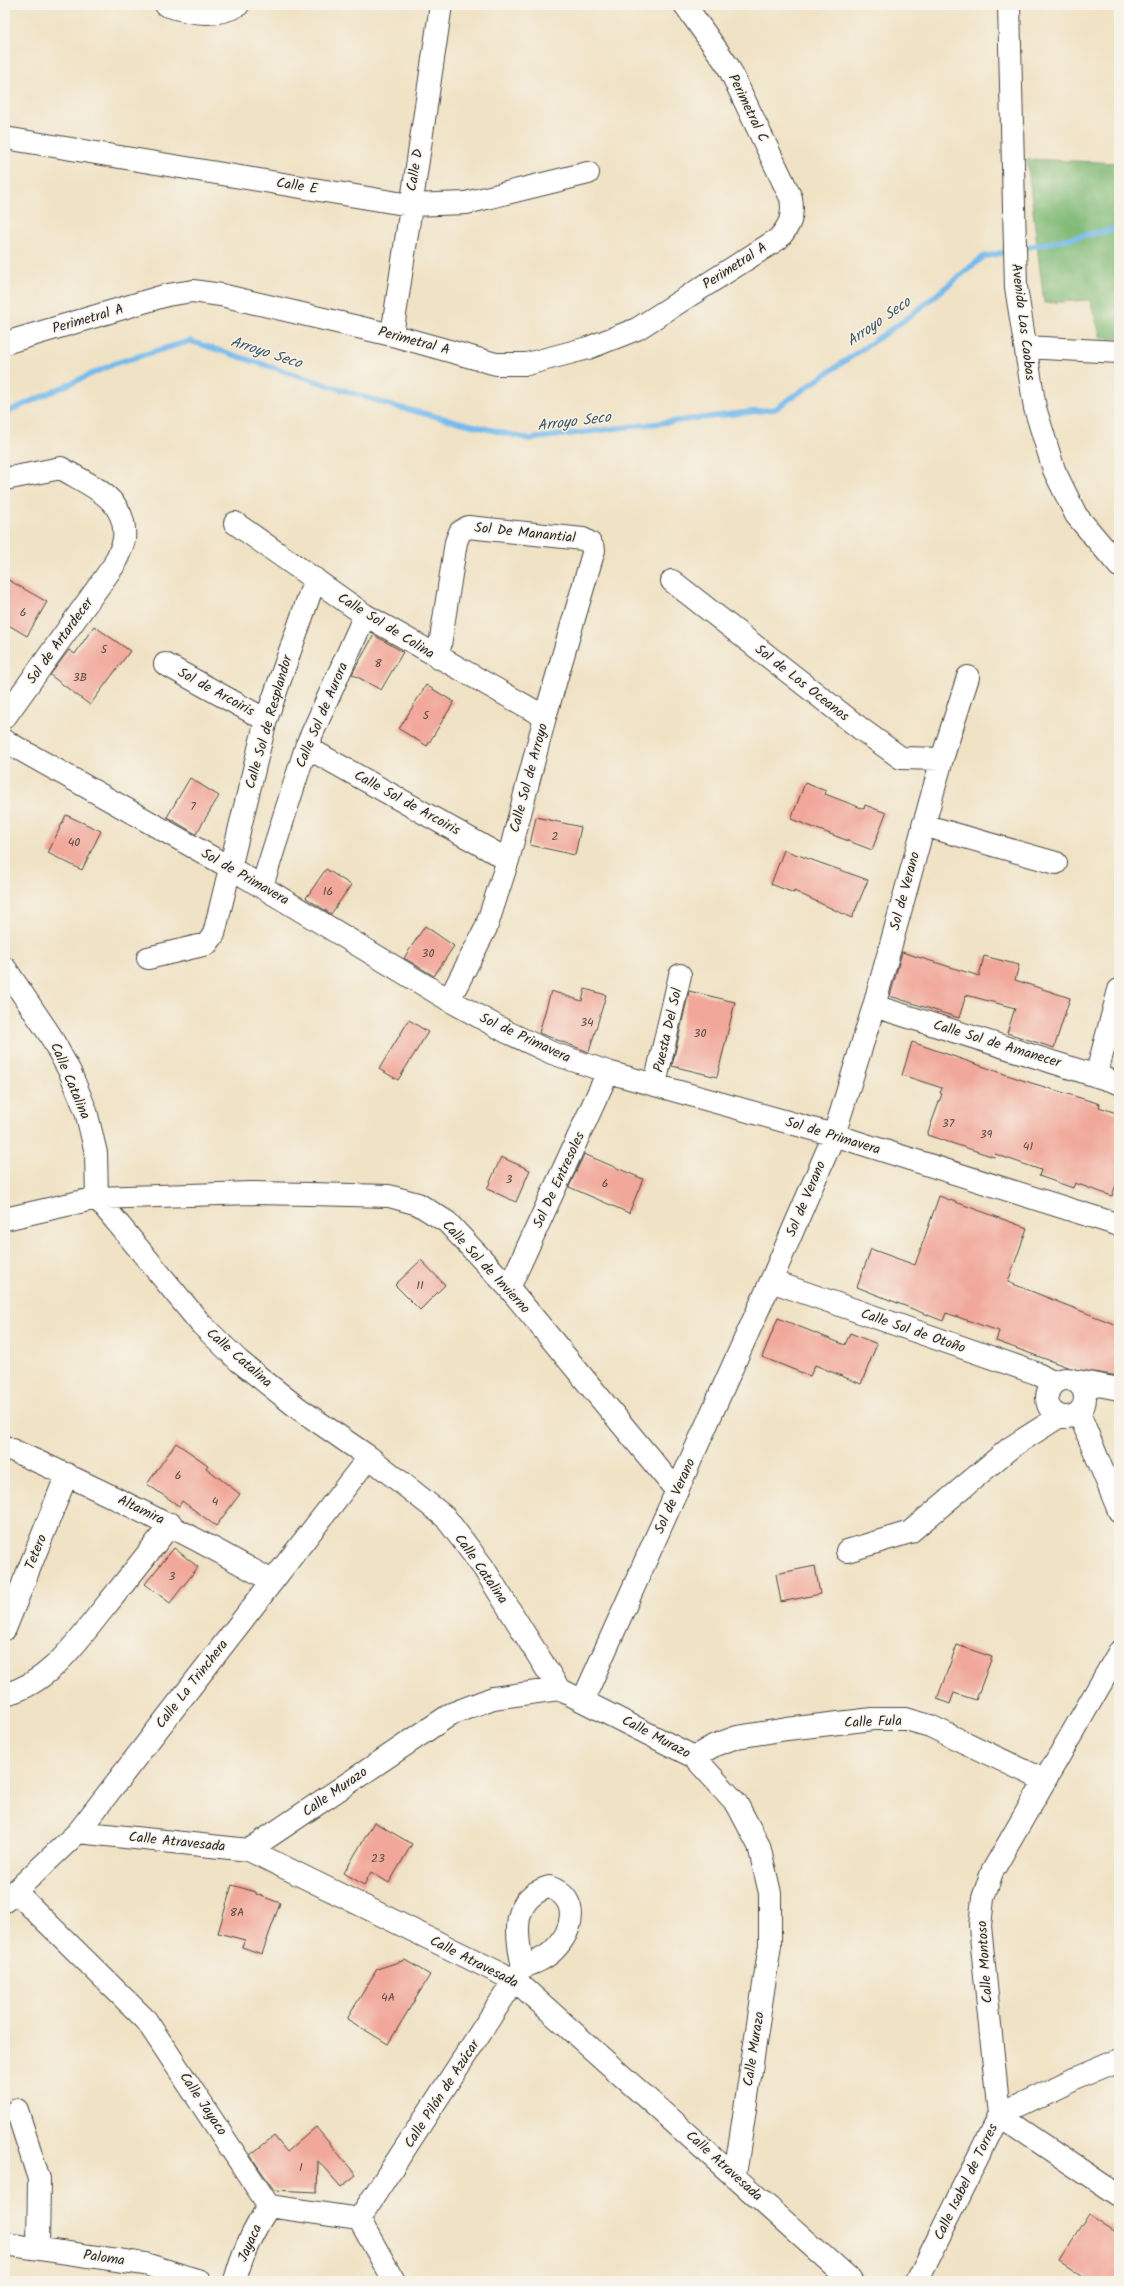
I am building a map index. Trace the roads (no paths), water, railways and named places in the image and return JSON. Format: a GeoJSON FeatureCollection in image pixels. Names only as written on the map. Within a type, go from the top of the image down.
{"type":"FeatureCollection","features":[{"type":"Feature","properties":{"kind":"street"},"geometry":{"type":"LineString","coordinates":[[166,5],[185,12],[210,13],[238,5]]}},
{"type":"Feature","properties":{"kind":"street","name":"Calle D"},"geometry":{"type":"LineString","coordinates":[[392,335],[410,205],[441,5]]}},
{"type":"Feature","properties":{"kind":"street","name":"Perimetral C"},"geometry":{"type":"LineString","coordinates":[[685,5],[728,66],[791,198],[792,220]]}},
{"type":"Feature","properties":{"kind":"street","name":"Avenida Las Caobas"},"geometry":{"type":"LineString","coordinates":[[1009,5],[1016,287],[1035,408],[1054,470],[1076,515],[1119,566]]}},
{"type":"Feature","properties":{"kind":"street","name":"Calle E"},"geometry":{"type":"LineString","coordinates":[[5,138],[410,205],[466,203],[588,173]]}},
{"type":"Feature","properties":{"kind":"street","name":"Perimetral A"},"geometry":{"type":"LineString","coordinates":[[5,343],[167,295],[193,291],[221,295],[392,335],[496,364],[527,364],[588,348],[637,329],[778,239],[792,220]]}},
{"type":"Feature","properties":{"kind":"street"},"geometry":{"type":"LineString","coordinates":[[1025,347],[1119,352]]}},
{"type":"Feature","properties":{"kind":"street","name":"Sol de Artardecer"},"geometry":{"type":"LineString","coordinates":[[5,479],[61,468],[113,500],[123,519],[124,540],[114,565],[5,717]]}},
{"type":"Feature","properties":{"kind":"street","name":"Calle Sol de Colina"},"geometry":{"type":"LineString","coordinates":[[235,523],[364,615],[545,717]]}},
{"type":"Feature","properties":{"kind":"street","name":"Sol De Manantial"},"geometry":{"type":"LineString","coordinates":[[438,658],[456,542],[460,532],[468,527],[582,540],[590,542],[594,550]]}},
{"type":"Feature","properties":{"kind":"street","name":"Calle Sol de Arroyo"},"geometry":{"type":"LineString","coordinates":[[449,1000],[486,928],[508,860],[545,717],[594,550]]}},
{"type":"Feature","properties":{"kind":"street","name":"Calle Sol de Resplandor"},"geometry":{"type":"LineString","coordinates":[[148,958],[206,944],[211,940],[266,720],[315,579]]}},
{"type":"Feature","properties":{"kind":"street","name":"Sol de Los Oceanos"},"geometry":{"type":"LineString","coordinates":[[672,581],[861,729],[901,758],[942,759]]}},
{"type":"Feature","properties":{"kind":"street","name":"Calle Sol de Aurora"},"geometry":{"type":"LineString","coordinates":[[262,886],[306,747],[364,615]]}},
{"type":"Feature","properties":{"kind":"street","name":"Sol de Arcoiris"},"geometry":{"type":"LineString","coordinates":[[165,664],[266,720]]}},
{"type":"Feature","properties":{"kind":"street","name":"Sol de Verano"},"geometry":{"type":"LineString","coordinates":[[583,1700],[771,1281],[834,1135],[874,1006],[942,759],[968,677]]}},
{"type":"Feature","properties":{"kind":"street","name":"Sol de Primavera"},"geometry":{"type":"LineString","coordinates":[[5,741],[262,886],[449,1000],[507,1032],[552,1053],[608,1072],[834,1135],[1119,1225]]}},
{"type":"Feature","properties":{"kind":"street","name":"Calle Sol de Arcoiris"},"geometry":{"type":"LineString","coordinates":[[306,747],[508,860]]}},
{"type":"Feature","properties":{"kind":"street"},"geometry":{"type":"LineString","coordinates":[[924,826],[1056,863]]}},
{"type":"Feature","properties":{"kind":"street","name":"Calle Catalina"},"geometry":{"type":"LineString","coordinates":[[5,968],[50,1035],[70,1072],[86,1111],[96,1153],[97,1198],[201,1324],[218,1342],[298,1408],[369,1457],[445,1517],[483,1567],[559,1689]]}},
{"type":"Feature","properties":{"kind":"street","name":"Puesta Del Sol"},"geometry":{"type":"LineString","coordinates":[[655,1084],[680,975]]}},
{"type":"Feature","properties":{"kind":"street"},"geometry":{"type":"LineString","coordinates":[[1096,1076],[1119,990]]}},
{"type":"Feature","properties":{"kind":"street","name":"Calle Sol de Amanecer"},"geometry":{"type":"LineString","coordinates":[[874,1006],[1119,1083]]}},
{"type":"Feature","properties":{"kind":"street","name":"Sol De Entresoles"},"geometry":{"type":"LineString","coordinates":[[509,1288],[608,1072]]}},
{"type":"Feature","properties":{"kind":"street","name":"Calle Sol de Invierno"},"geometry":{"type":"LineString","coordinates":[[5,1219],[97,1198],[251,1193],[389,1196],[418,1204],[447,1222],[509,1288],[677,1491]]}},
{"type":"Feature","properties":{"kind":"street","name":"Calle Sol de Otoño"},"geometry":{"type":"LineString","coordinates":[[771,1281],[1036,1373],[1054,1383]]}},
{"type":"Feature","properties":{"kind":"street"},"geometry":{"type":"LineString","coordinates":[[1119,1388],[1066,1378],[1054,1383],[1047,1394],[1062,1411],[1119,1511]]}},
{"type":"Feature","properties":{"kind":"street"},"geometry":{"type":"LineString","coordinates":[[847,1551],[910,1532],[1010,1448],[1062,1411],[1083,1408],[1086,1396],[1084,1390],[1077,1381]]}},
{"type":"Feature","properties":{"kind":"street","name":"Altamira"},"geometry":{"type":"LineString","coordinates":[[5,1447],[67,1474],[171,1524],[272,1581]]}},
{"type":"Feature","properties":{"kind":"street","name":"Calle La Trinchera"},"geometry":{"type":"LineString","coordinates":[[10,1897],[78,1832],[369,1457]]}},
{"type":"Feature","properties":{"kind":"street","name":"Tetero"},"geometry":{"type":"LineString","coordinates":[[5,1629],[67,1474]]}},
{"type":"Feature","properties":{"kind":"street"},"geometry":{"type":"LineString","coordinates":[[5,1694],[15,1692],[35,1681],[66,1654],[171,1524]]}},
{"type":"Feature","properties":{"kind":"street","name":"Calle Montoso"},"geometry":{"type":"LineString","coordinates":[[999,2115],[980,1926],[983,1898],[992,1872],[1119,1652]]}},
{"type":"Feature","properties":{"kind":"street","name":"Calle Murazo"},"geometry":{"type":"LineString","coordinates":[[249,1850],[451,1714],[493,1698],[559,1689],[694,1757],[737,1804],[759,1846],[770,1893],[770,1945],[735,2175]]}},
{"type":"Feature","properties":{"kind":"street","name":"Calle Fula"},"geometry":{"type":"LineString","coordinates":[[694,1757],[715,1745],[737,1737],[786,1729],[865,1720],[906,1719],[930,1726],[1044,1780]]}},
{"type":"Feature","properties":{"kind":"street","name":"Calle Atravesada"},"geometry":{"type":"LineString","coordinates":[[78,1832],[249,1850],[520,1974],[851,2281]]}},
{"type":"Feature","properties":{"kind":"street","name":"Calle Jayaco"},"geometry":{"type":"LineString","coordinates":[[10,1897],[146,2020],[269,2206]]}},
{"type":"Feature","properties":{"kind":"street","name":"Calle Pilón de Azúcar"},"geometry":{"type":"LineString","coordinates":[[359,2219],[520,1974]]}},
{"type":"Feature","properties":{"kind":"street","name":"Calle Isabel de Torres"},"geometry":{"type":"LineString","coordinates":[[917,2281],[999,2115],[1074,2079],[1119,2060]]}},
{"type":"Feature","properties":{"kind":"street"},"geometry":{"type":"LineString","coordinates":[[17,2110],[39,2179],[38,2248]]}},
{"type":"Feature","properties":{"kind":"street"},"geometry":{"type":"LineString","coordinates":[[999,2115],[1119,2196]]}},
{"type":"Feature","properties":{"kind":"street"},"geometry":{"type":"LineString","coordinates":[[269,2206],[359,2219],[394,2281]]}},
{"type":"Feature","properties":{"kind":"street","name":"Jayaca"},"geometry":{"type":"LineString","coordinates":[[235,2281],[244,2251],[253,2229],[269,2206]]}},
{"type":"Feature","properties":{"kind":"street","name":"Paloma"},"geometry":{"type":"LineString","coordinates":[[5,2244],[145,2264],[200,2281]]}},
{"type":"Feature","properties":{"kind":"waterway","name":"Arroyo Seco"},"geometry":{"type":"LineString","coordinates":[[1019,249],[1119,228]]}},
{"type":"Feature","properties":{"kind":"waterway","name":"Arroyo Seco"},"geometry":{"type":"LineString","coordinates":[[5,413],[116,363],[190,341],[393,406],[529,439],[775,409],[909,317],[983,257],[1010,251]]}}]}
